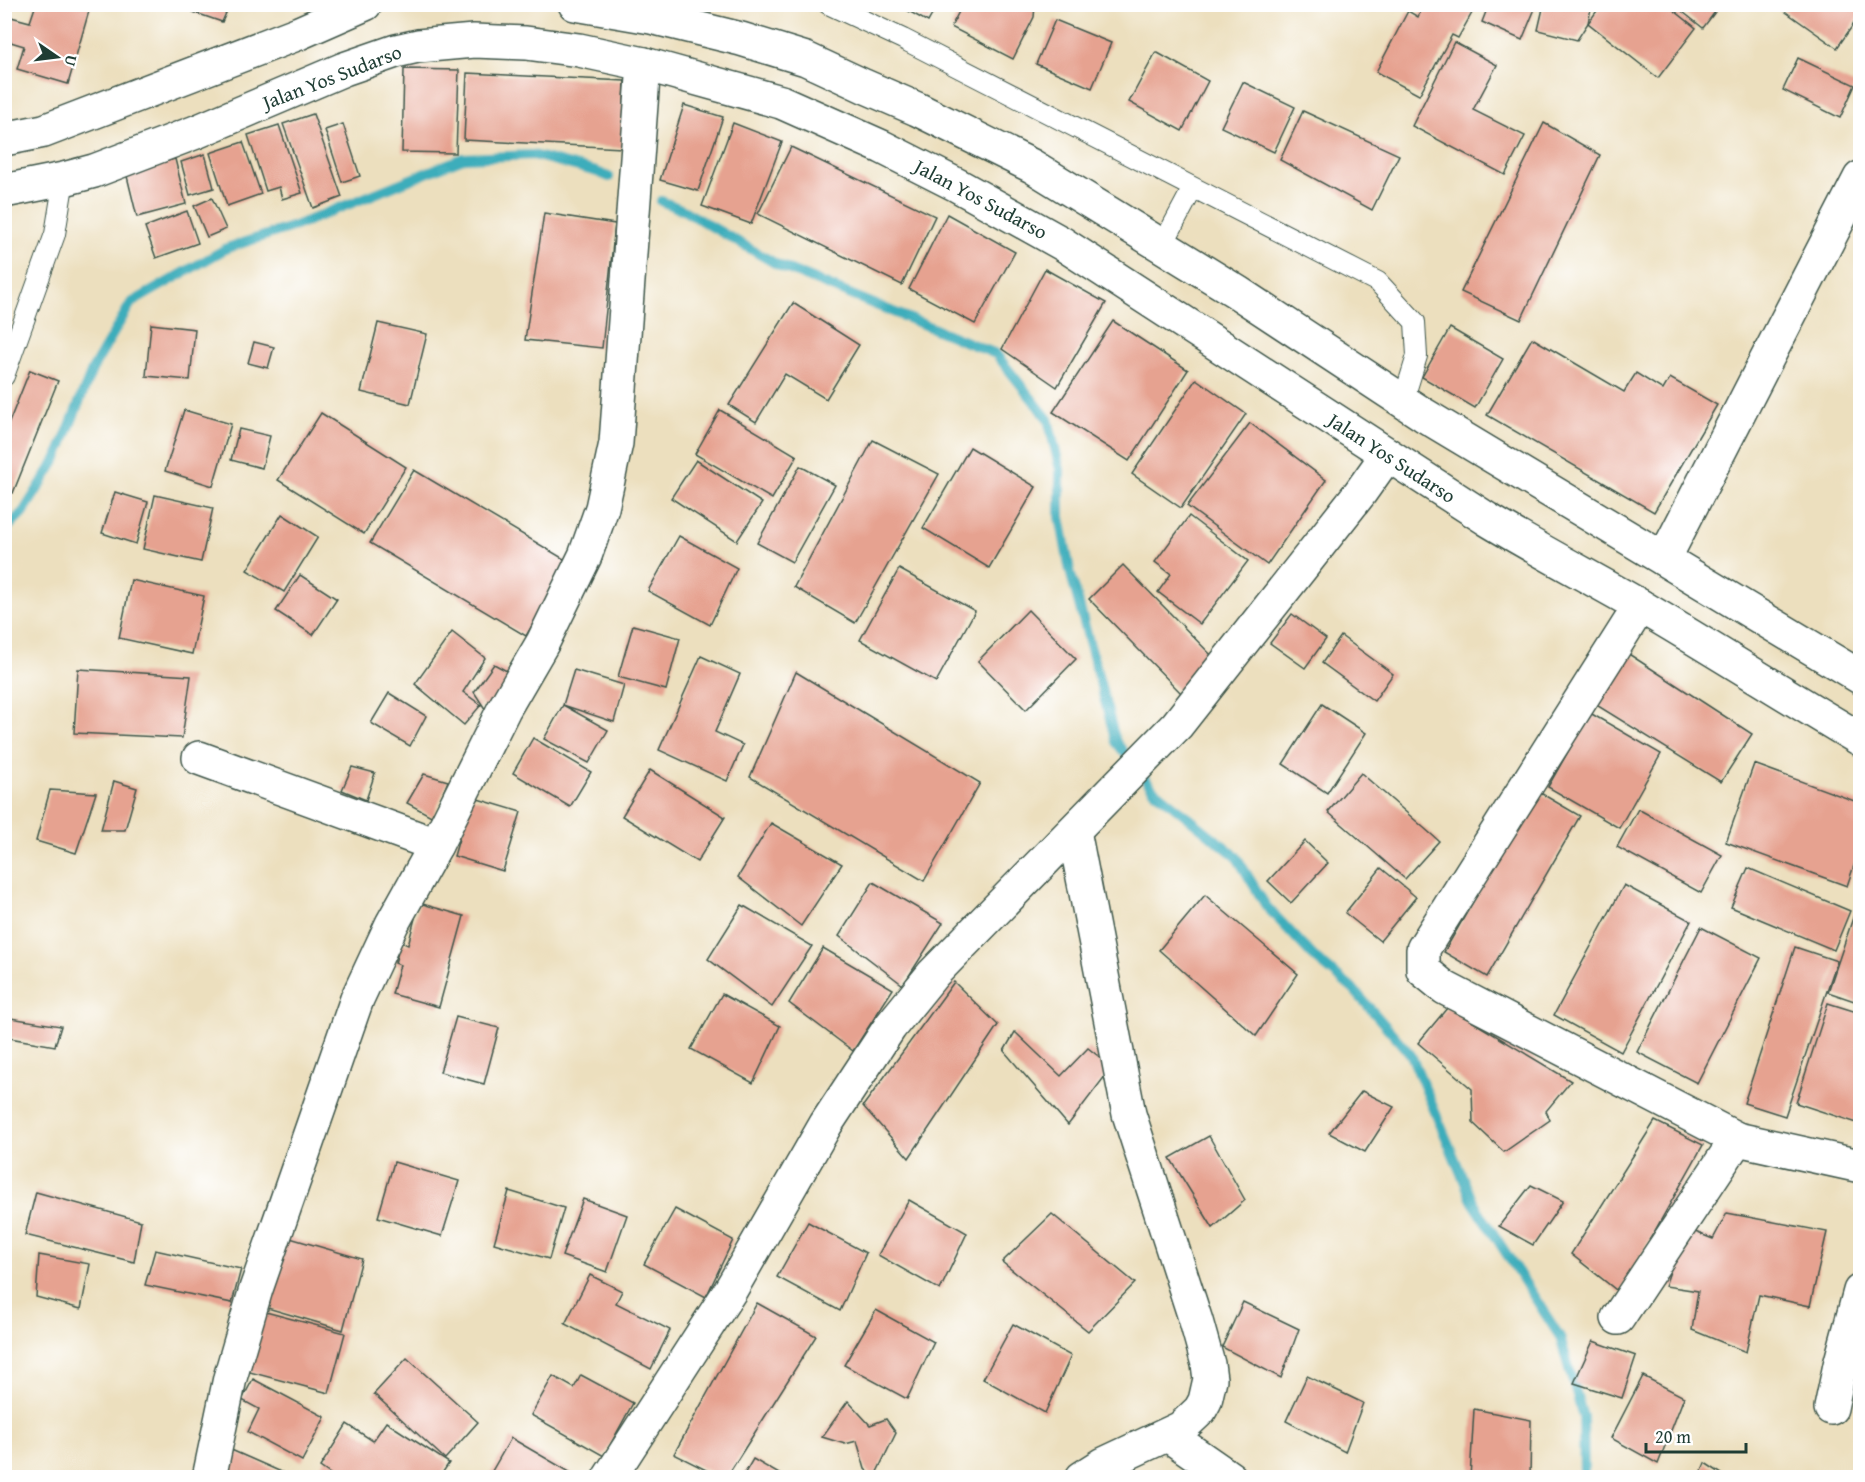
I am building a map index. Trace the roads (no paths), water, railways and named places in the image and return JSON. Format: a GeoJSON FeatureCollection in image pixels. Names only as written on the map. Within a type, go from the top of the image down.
{"type":"FeatureCollection","features":[{"type":"Feature","properties":{"kind":"main road"},"geometry":{"type":"LineString","coordinates":[[4,139],[44,131],[299,33],[365,4]]}},
{"type":"Feature","properties":{"kind":"main road"},"geometry":{"type":"LineString","coordinates":[[575,4],[651,17],[741,39],[806,59],[917,109],[1032,166],[1237,292],[1403,401],[1860,676]]}},
{"type":"Feature","properties":{"kind":"main road","name":"Jalan Yos Sudarso"},"geometry":{"type":"LineString","coordinates":[[4,191],[94,171],[344,69],[418,46],[474,41],[526,43],[579,50],[644,64],[781,102],[882,147],[957,185],[1063,244],[1487,519],[1640,606],[1860,739]]}},
{"type":"Feature","properties":{"kind":"main road"},"geometry":{"type":"LineString","coordinates":[[781,102],[806,59]]}},
{"type":"Feature","properties":{"kind":"main road"},"geometry":{"type":"LineString","coordinates":[[209,1478],[230,1378],[256,1289],[353,1010],[392,924],[436,845],[504,709],[543,642],[585,556],[602,508],[617,432],[644,64]]}},
{"type":"Feature","properties":{"kind":"main road"},"geometry":{"type":"LineString","coordinates":[[1664,559],[1860,178]]}},
{"type":"Feature","properties":{"kind":"main road"},"geometry":{"type":"LineString","coordinates":[[609,1478],[730,1291],[826,1124],[890,1027],[933,974],[1177,725],[1388,455]]}},
{"type":"Feature","properties":{"kind":"main road"},"geometry":{"type":"LineString","coordinates":[[1640,606],[1423,949],[1423,970],[1446,988],[1737,1139],[1860,1166]]}},
{"type":"Feature","properties":{"kind":"main road"},"geometry":{"type":"LineString","coordinates":[[199,758],[436,845]]}},
{"type":"Feature","properties":{"kind":"main road"},"geometry":{"type":"LineString","coordinates":[[1074,831],[1129,1114],[1208,1364],[1208,1389],[1205,1401],[1200,1410],[1186,1424],[1168,1435],[1104,1464],[1082,1478]]}},
{"type":"Feature","properties":{"kind":"main road"},"geometry":{"type":"LineString","coordinates":[[1618,1318],[1737,1139]]}},
{"type":"Feature","properties":{"kind":"main road"},"geometry":{"type":"LineString","coordinates":[[1831,1408],[1860,1291]]}},
{"type":"Feature","properties":{"kind":"main road"},"geometry":{"type":"LineString","coordinates":[[1168,1435],[1230,1478]]}},
{"type":"Feature","properties":{"kind":"lane"},"geometry":{"type":"LineString","coordinates":[[828,4],[903,39],[1378,282],[1415,322],[1417,356],[1403,401]]}},
{"type":"Feature","properties":{"kind":"lane"},"geometry":{"type":"LineString","coordinates":[[4,376],[55,234],[64,179]]}},
{"type":"Feature","properties":{"kind":"lane"},"geometry":{"type":"LineString","coordinates":[[1162,246],[1193,188]]}},
{"type":"Feature","properties":{"kind":"waterway"},"geometry":{"type":"LineString","coordinates":[[4,531],[24,511],[57,458],[92,370],[131,303],[227,248],[295,226],[463,158],[533,155],[609,177]]}},
{"type":"Feature","properties":{"kind":"waterway"},"geometry":{"type":"LineString","coordinates":[[661,201],[683,210],[778,265],[996,354],[1048,419],[1060,470],[1060,517],[1070,571],[1116,742],[1154,790],[1236,856],[1266,906],[1315,958],[1354,990],[1411,1055],[1473,1202],[1560,1337],[1583,1417],[1584,1478]]}}]}
